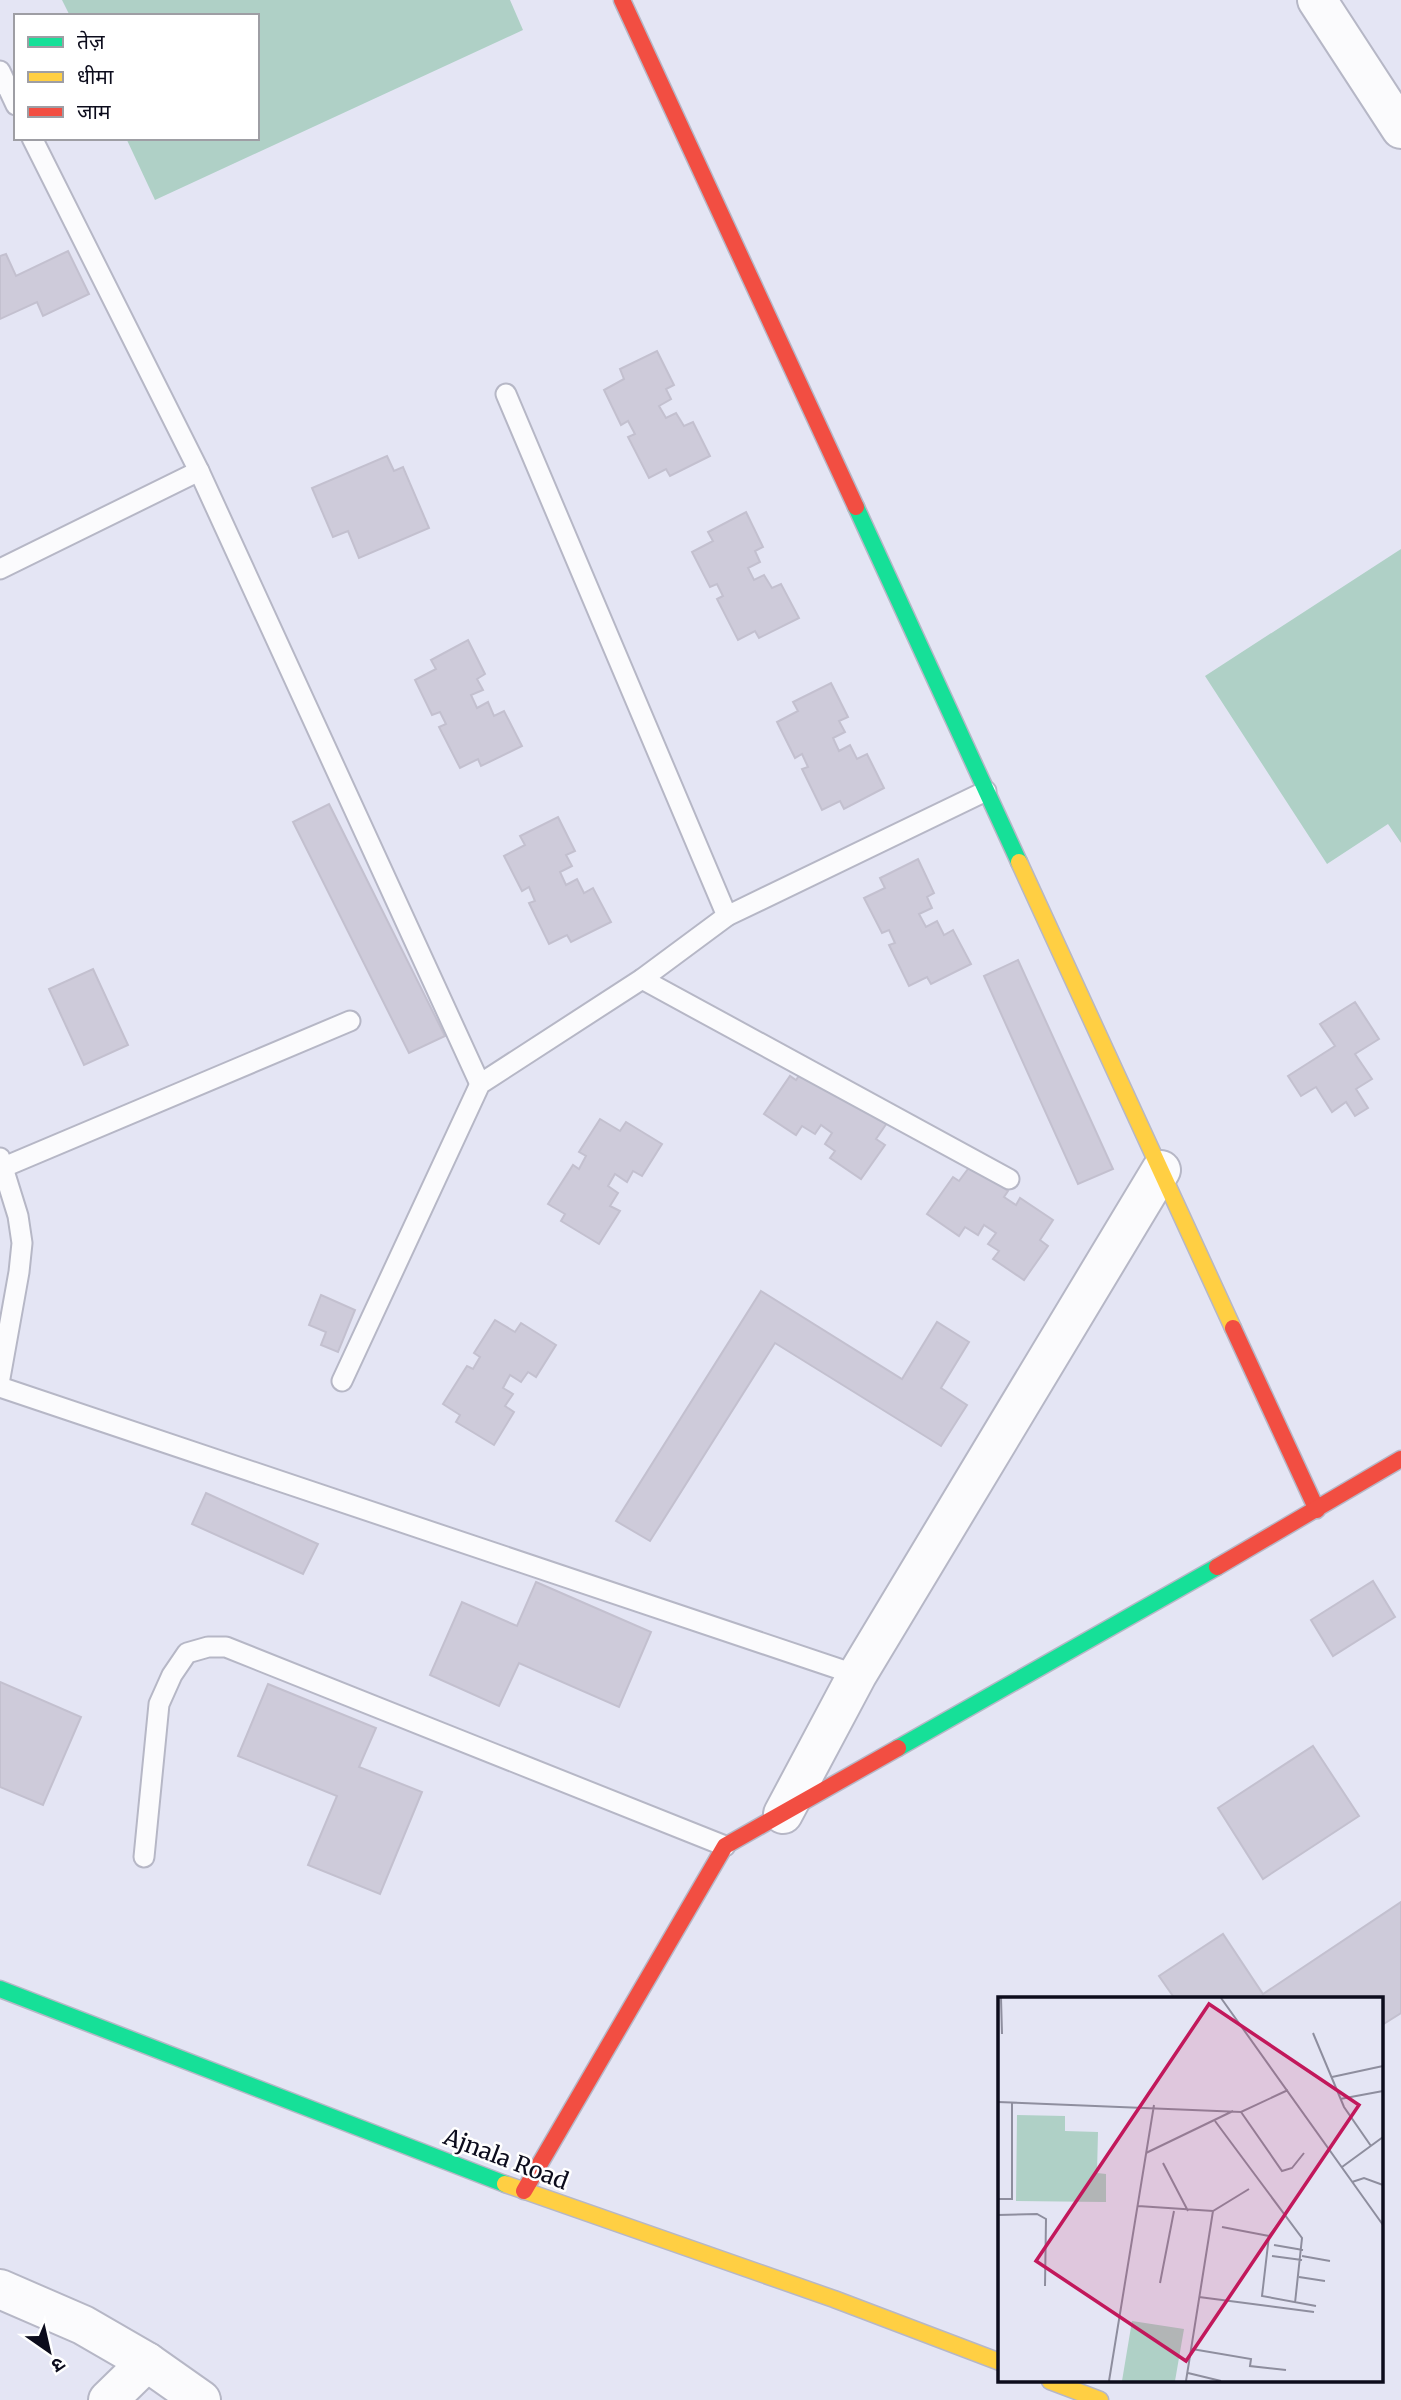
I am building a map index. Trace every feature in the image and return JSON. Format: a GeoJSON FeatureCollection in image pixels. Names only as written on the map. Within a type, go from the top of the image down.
{"type":"FeatureCollection","features":[{"type":"Feature","properties":{"kind":"main road"},"geometry":{"type":"LineString","coordinates":[[622,0],[1317,1510]]}},
{"type":"Feature","properties":{"kind":"main road"},"geometry":{"type":"LineString","coordinates":[[524,2191],[725,1846],[1317,1510],[1401,1459]]}},
{"type":"Feature","properties":{"kind":"main road","name":"Ajnala Road"},"geometry":{"type":"LineString","coordinates":[[0,1989],[524,2191],[834,2299],[998,2361]]}},
{"type":"Feature","properties":{"kind":"main road"},"geometry":{"type":"LineString","coordinates":[[1052,2382],[1100,2400]]}},
{"type":"Feature","properties":{"kind":"street"},"geometry":{"type":"LineString","coordinates":[[1317,0],[1401,129]]}},
{"type":"Feature","properties":{"kind":"street"},"geometry":{"type":"LineString","coordinates":[[783,1814],[857,1675],[1161,1170]]}},
{"type":"Feature","properties":{"kind":"street"},"geometry":{"type":"LineString","coordinates":[[0,2288],[83,2325],[147,2362],[201,2400]]}},
{"type":"Feature","properties":{"kind":"street"},"geometry":{"type":"LineString","coordinates":[[108,2400],[147,2362]]}},
{"type":"Feature","properties":{"kind":"lane"},"geometry":{"type":"LineString","coordinates":[[0,71],[14,103]]}},
{"type":"Feature","properties":{"kind":"lane"},"geometry":{"type":"LineString","coordinates":[[33,140],[199,471],[480,1084]]}},
{"type":"Feature","properties":{"kind":"lane"},"geometry":{"type":"LineString","coordinates":[[506,394],[727,916]]}},
{"type":"Feature","properties":{"kind":"lane"},"geometry":{"type":"LineString","coordinates":[[0,569],[199,471]]}},
{"type":"Feature","properties":{"kind":"lane"},"geometry":{"type":"LineString","coordinates":[[342,1381],[480,1084],[642,979],[727,916],[986,791]]}},
{"type":"Feature","properties":{"kind":"lane"},"geometry":{"type":"LineString","coordinates":[[642,979],[1009,1179]]}},
{"type":"Feature","properties":{"kind":"lane"},"geometry":{"type":"LineString","coordinates":[[0,1378],[22,1243],[18,1216],[2,1163],[350,1021]]}},
{"type":"Feature","properties":{"kind":"lane"},"geometry":{"type":"LineString","coordinates":[[0,1387],[857,1675]]}},
{"type":"Feature","properties":{"kind":"lane"},"geometry":{"type":"LineString","coordinates":[[145,1857],[159,1704],[172,1675],[187,1653],[208,1647],[226,1647],[725,1846]]}},
{"type":"Feature","properties":{"kind":"green space"},"geometry":{"type":"Polygon","coordinates":[[[62,0],[510,0],[523,30],[155,200],[127,140],[259,140],[259,14],[69,14],[62,0]]]}},
{"type":"Feature","properties":{"kind":"green space"},"geometry":{"type":"Polygon","coordinates":[[[1401,549],[1401,843],[1388,824],[1327,864],[1205,676],[1401,549]]]}},
{"type":"Feature","properties":{"kind":"building"},"geometry":{"type":"Polygon","coordinates":[[[68,251],[89,294],[43,316],[37,302],[0,319],[0,256],[6,254],[16,276],[68,251]]]}},
{"type":"Feature","properties":{"kind":"building"},"geometry":{"type":"Polygon","coordinates":[[[657,351],[674,385],[666,389],[671,399],[659,406],[666,418],[676,413],[684,426],[693,422],[710,456],[670,476],[666,469],[649,478],[628,437],[635,434],[628,421],[621,425],[604,390],[624,379],[620,369],[657,351]]]}},
{"type":"Feature","properties":{"kind":"building"},"geometry":{"type":"Polygon","coordinates":[[[387,456],[394,471],[403,467],[429,528],[359,558],[348,531],[333,537],[312,488],[387,456]]]}},
{"type":"Feature","properties":{"kind":"building"},"geometry":{"type":"Polygon","coordinates":[[[746,512],[763,547],[755,551],[760,562],[748,568],[754,580],[764,575],[772,588],[781,584],[799,618],[759,638],[755,631],[738,640],[717,599],[723,596],[717,584],[710,587],[692,552],[713,541],[708,532],[746,512]]]}},
{"type":"Feature","properties":{"kind":"building"},"geometry":{"type":"Polygon","coordinates":[[[468,640],[485,674],[477,679],[483,690],[471,695],[477,708],[488,702],[494,716],[504,711],[522,746],[481,766],[478,759],[460,768],[439,727],[446,724],[440,712],[432,715],[415,680],[436,669],[431,660],[468,640]]]}},
{"type":"Feature","properties":{"kind":"building"},"geometry":{"type":"Polygon","coordinates":[[[831,683],[848,717],[839,721],[845,732],[833,738],[839,751],[850,745],[857,759],[867,754],[884,788],[844,809],[840,801],[822,810],[802,769],[808,767],[802,754],[795,758],[777,722],[798,711],[793,702],[831,683]]]}},
{"type":"Feature","properties":{"kind":"building"},"geometry":{"type":"Polygon","coordinates":[[[329,804],[445,1036],[409,1053],[293,822],[329,804]]]}},
{"type":"Feature","properties":{"kind":"building"},"geometry":{"type":"Polygon","coordinates":[[[558,817],[575,851],[566,855],[572,866],[560,872],[566,885],[577,879],[584,893],[593,888],[611,922],[571,942],[567,935],[549,944],[529,903],[535,901],[529,887],[522,891],[504,856],[525,845],[520,836],[558,817]]]}},
{"type":"Feature","properties":{"kind":"building"},"geometry":{"type":"Polygon","coordinates":[[[918,859],[934,893],[927,897],[932,908],[919,914],[926,927],[937,921],[944,935],[953,930],[971,964],[931,984],[927,977],[909,986],[889,945],[895,943],[889,930],[882,933],[864,898],[885,888],[880,878],[918,859]]]}},
{"type":"Feature","properties":{"kind":"building"},"geometry":{"type":"Polygon","coordinates":[[[1018,960],[1113,1169],[1078,1184],[984,976],[1018,960]]]}},
{"type":"Feature","properties":{"kind":"building"},"geometry":{"type":"Polygon","coordinates":[[[93,969],[128,1045],[84,1065],[49,989],[93,969]]]}},
{"type":"Feature","properties":{"kind":"building"},"geometry":{"type":"Polygon","coordinates":[[[1355,1002],[1379,1039],[1355,1054],[1372,1079],[1356,1089],[1368,1108],[1355,1116],[1346,1102],[1332,1112],[1316,1087],[1301,1096],[1288,1076],[1335,1046],[1320,1024],[1355,1002]]]}},
{"type":"Feature","properties":{"kind":"building"},"geometry":{"type":"Polygon","coordinates":[[[807,1064],[889,1120],[876,1139],[885,1145],[861,1179],[830,1158],[835,1151],[825,1144],[832,1133],[821,1125],[815,1134],[802,1126],[796,1135],[764,1114],[790,1076],[796,1080],[807,1064]]]}},
{"type":"Feature","properties":{"kind":"building"},"geometry":{"type":"Polygon","coordinates":[[[600,1119],[620,1131],[626,1122],[662,1144],[642,1176],[633,1171],[627,1182],[615,1174],[608,1186],[618,1193],[610,1206],[620,1211],[599,1244],[561,1221],[565,1214],[548,1204],[573,1165],[579,1169],[586,1156],[579,1152],[600,1119]]]}},
{"type":"Feature","properties":{"kind":"building"},"geometry":{"type":"Polygon","coordinates":[[[971,1165],[1008,1191],[1004,1197],[1016,1205],[1020,1198],[1053,1220],[1040,1240],[1048,1246],[1024,1280],[993,1259],[999,1251],[988,1244],[996,1233],[984,1225],[978,1235],[965,1227],[959,1236],[927,1214],[953,1177],[959,1181],[971,1165]]]}},
{"type":"Feature","properties":{"kind":"building"},"geometry":{"type":"Polygon","coordinates":[[[761,1291],[902,1379],[937,1322],[969,1342],[941,1388],[967,1405],[941,1446],[775,1343],[650,1541],[616,1521],[761,1291]]]}},
{"type":"Feature","properties":{"kind":"building"},"geometry":{"type":"Polygon","coordinates":[[[321,1295],[355,1310],[338,1352],[321,1345],[326,1332],[309,1325],[321,1295]]]}},
{"type":"Feature","properties":{"kind":"building"},"geometry":{"type":"Polygon","coordinates":[[[495,1320],[515,1332],[521,1323],[556,1345],[536,1377],[528,1372],[521,1382],[510,1375],[503,1388],[513,1394],[505,1406],[514,1412],[494,1445],[456,1422],[460,1415],[443,1404],[467,1366],[473,1369],[480,1357],[474,1353],[495,1320]]]}},
{"type":"Feature","properties":{"kind":"building"},"geometry":{"type":"Polygon","coordinates":[[[206,1493],[318,1544],[303,1574],[192,1524],[206,1493]]]}},
{"type":"Feature","properties":{"kind":"building"},"geometry":{"type":"Polygon","coordinates":[[[1373,1581],[1395,1617],[1333,1656],[1311,1620],[1373,1581]]]}},
{"type":"Feature","properties":{"kind":"building"},"geometry":{"type":"Polygon","coordinates":[[[536,1582],[651,1632],[619,1707],[519,1663],[499,1706],[430,1675],[462,1602],[517,1626],[536,1582]]]}},
{"type":"Feature","properties":{"kind":"building"},"geometry":{"type":"Polygon","coordinates":[[[0,1682],[81,1717],[43,1805],[0,1787],[0,1682]]]}},
{"type":"Feature","properties":{"kind":"building"},"geometry":{"type":"Polygon","coordinates":[[[268,1684],[376,1728],[359,1767],[422,1792],[380,1894],[308,1865],[337,1796],[238,1756],[268,1684]]]}},
{"type":"Feature","properties":{"kind":"building"},"geometry":{"type":"Polygon","coordinates":[[[1313,1746],[1359,1816],[1263,1879],[1218,1808],[1313,1746]]]}},
{"type":"Feature","properties":{"kind":"building"},"geometry":{"type":"Polygon","coordinates":[[[1401,1902],[1401,2013],[1384,2024],[1384,1997],[1174,1997],[1159,1976],[1223,1934],[1263,1994],[1401,1902]]]}},
{"type":"Feature","properties":{"kind":"traffic: fast"},"geometry":{"type":"LineString","coordinates":[[856,507],[1019,862]]}},
{"type":"Feature","properties":{"kind":"traffic: fast"},"geometry":{"type":"LineString","coordinates":[[898,1748],[1217,1567]]}},
{"type":"Feature","properties":{"kind":"traffic: fast"},"geometry":{"type":"LineString","coordinates":[[0,1989],[505,2184]]}},
{"type":"Feature","properties":{"kind":"traffic: slow"},"geometry":{"type":"LineString","coordinates":[[1019,862],[1233,1328]]}},
{"type":"Feature","properties":{"kind":"traffic: slow"},"geometry":{"type":"LineString","coordinates":[[505,2184],[834,2299],[998,2361]]}},
{"type":"Feature","properties":{"kind":"traffic: slow"},"geometry":{"type":"LineString","coordinates":[[1053,2382],[1100,2400]]}},
{"type":"Feature","properties":{"kind":"traffic: jam"},"geometry":{"type":"LineString","coordinates":[[622,0],[856,507]]}},
{"type":"Feature","properties":{"kind":"traffic: jam"},"geometry":{"type":"LineString","coordinates":[[1233,1328],[1317,1510]]}},
{"type":"Feature","properties":{"kind":"traffic: jam"},"geometry":{"type":"LineString","coordinates":[[1217,1567],[1401,1459]]}},
{"type":"Feature","properties":{"kind":"traffic: jam"},"geometry":{"type":"LineString","coordinates":[[524,2191],[725,1846],[898,1748]]}}]}
